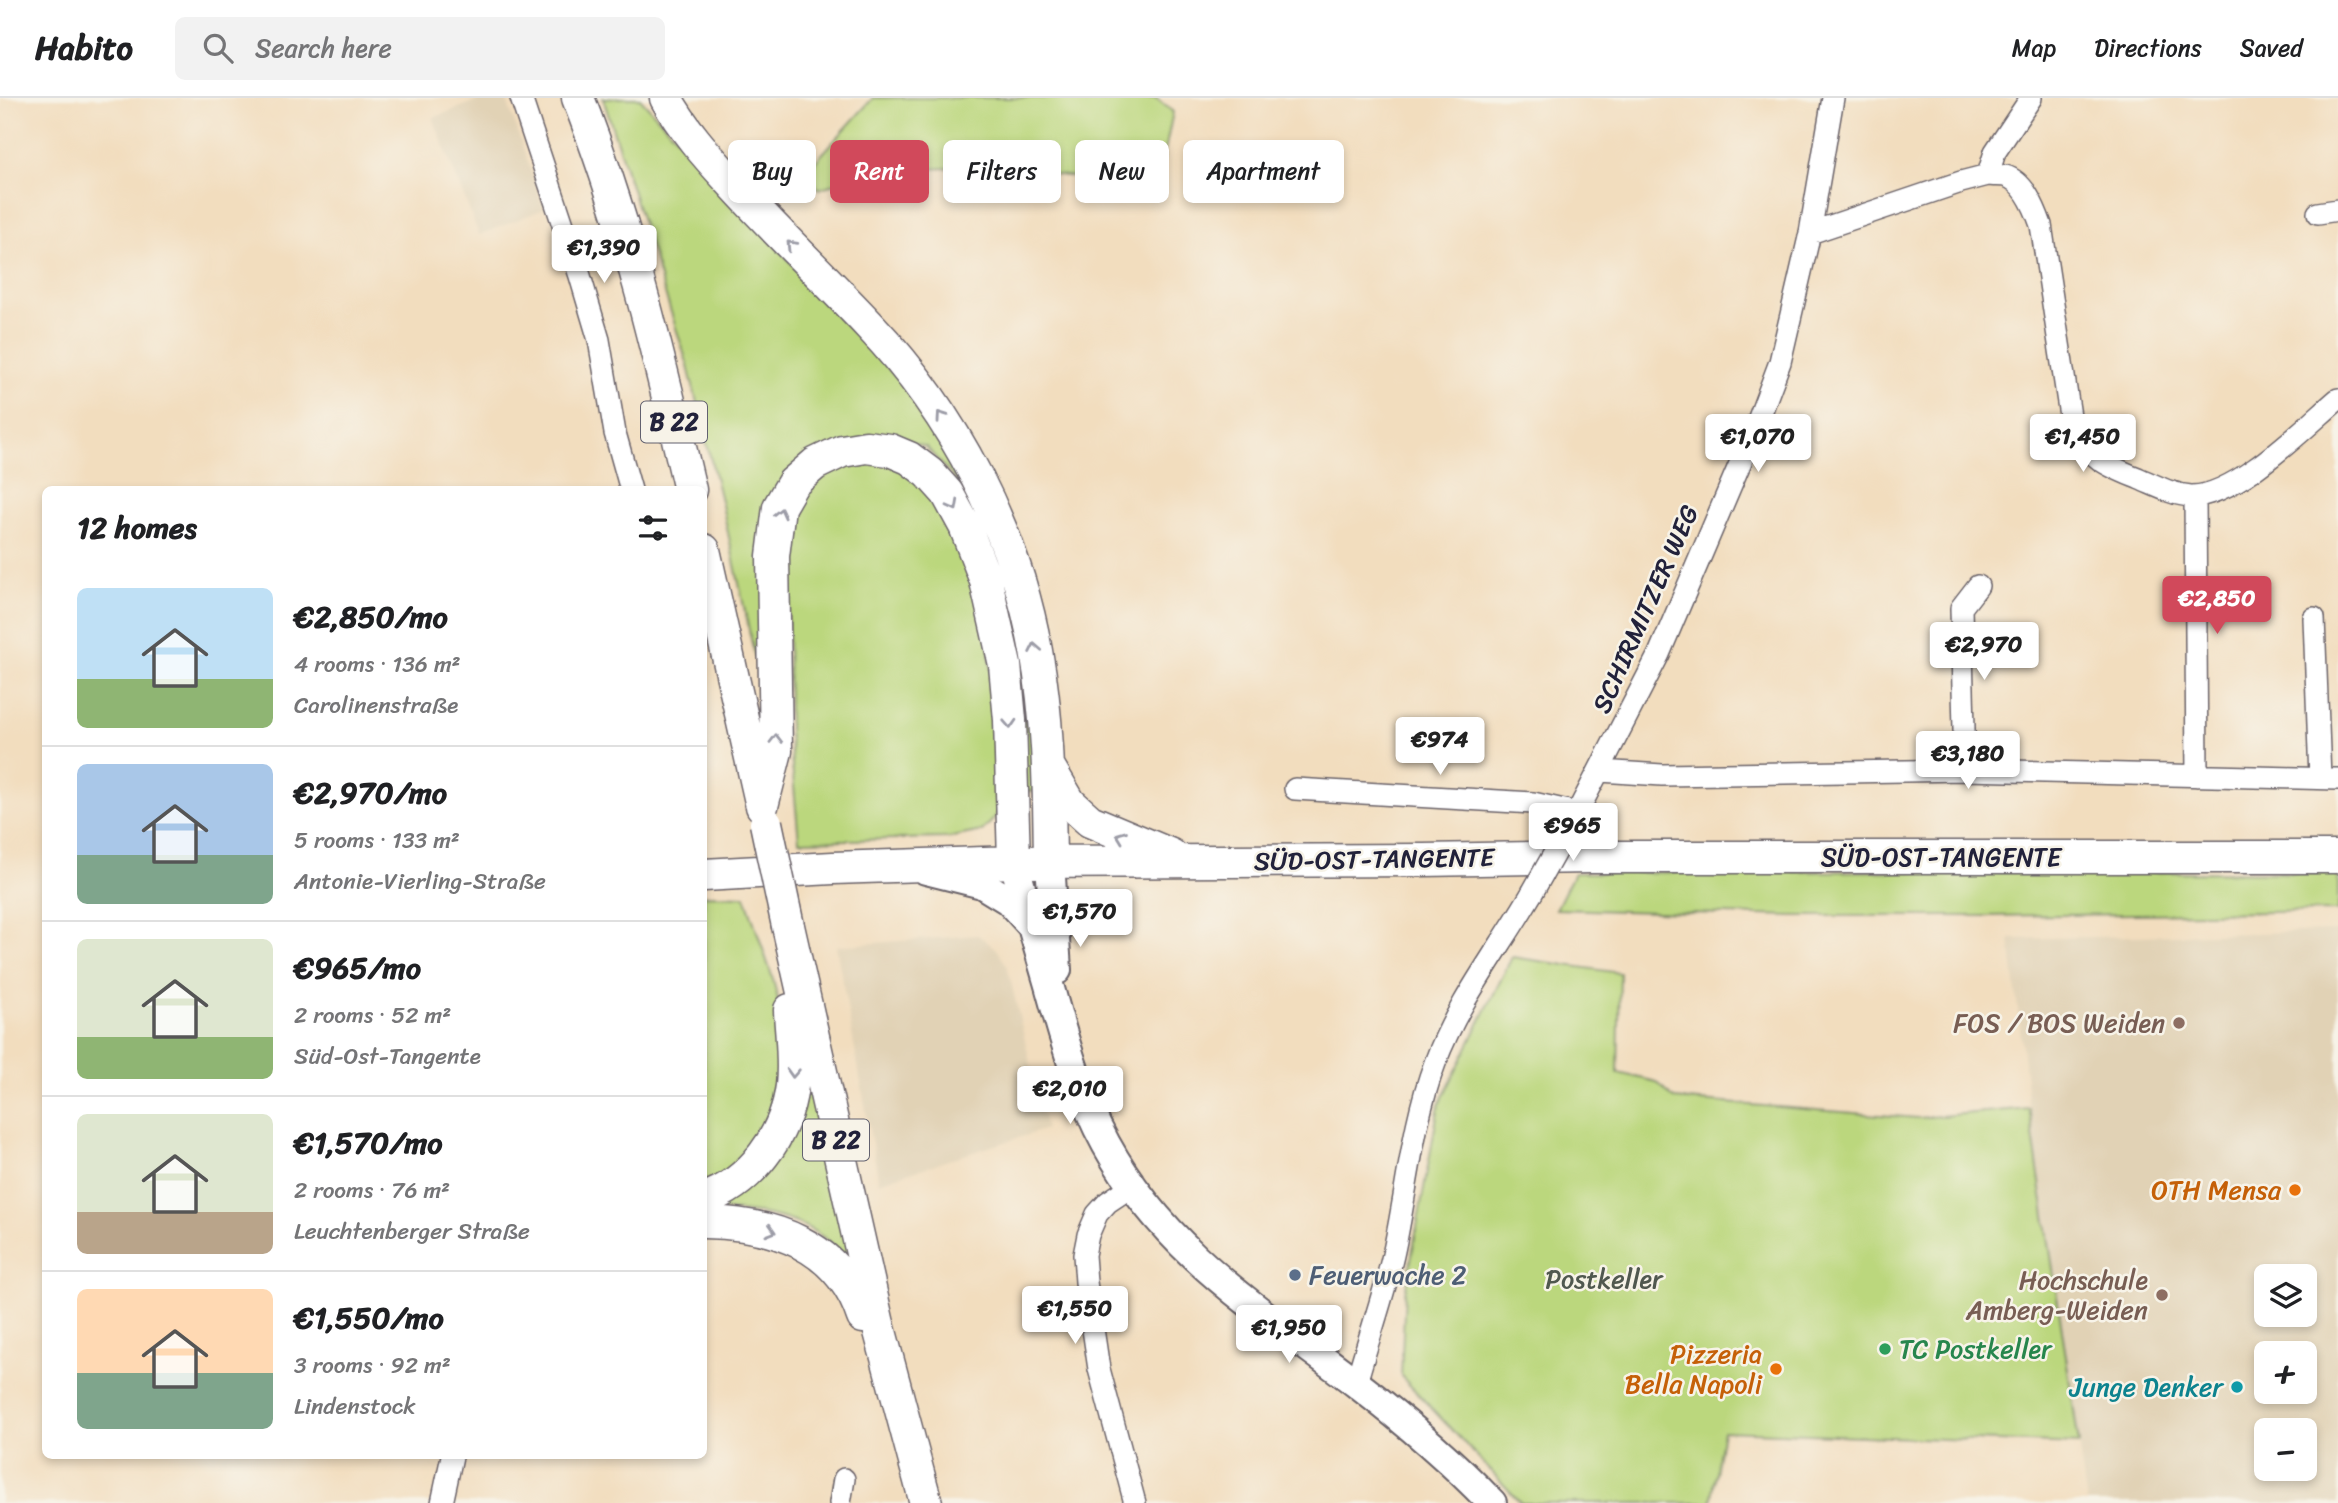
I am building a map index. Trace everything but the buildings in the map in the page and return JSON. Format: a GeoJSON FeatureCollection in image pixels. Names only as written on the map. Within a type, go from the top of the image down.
{"type":"FeatureCollection","features":[{"type":"Feature","properties":{"kind":"main road","name":"B 22"},"geometry":{"type":"LineString","coordinates":[[578,98],[600,155],[631,254],[659,355],[689,486]]}},
{"type":"Feature","properties":{"kind":"main road"},"geometry":{"type":"LineString","coordinates":[[666,98],[707,156],[873,328],[917,382],[960,445],[992,511],[1017,576],[1036,651],[1049,767],[1050,862]]}},
{"type":"Feature","properties":{"kind":"main road"},"geometry":{"type":"LineString","coordinates":[[764,815],[776,751],[773,556],[779,507],[793,483],[815,464],[842,451],[866,447],[890,450],[909,458],[947,493],[965,526],[986,581],[1006,665],[1014,863]]}},
{"type":"Feature","properties":{"kind":"main road","name":"B 22"},"geometry":{"type":"LineString","coordinates":[[707,563],[899,1408],[926,1503]]}},
{"type":"Feature","properties":{"kind":"main road"},"geometry":{"type":"LineString","coordinates":[[1049,767],[1070,803],[1090,821],[1185,861]]}},
{"type":"Feature","properties":{"kind":"main road","name":"SÜD-OST-TANGENTE"},"geometry":{"type":"LineString","coordinates":[[707,875],[1050,862],[1591,857],[2338,857]]}},
{"type":"Feature","properties":{"kind":"main road","name":"B 22"},"geometry":{"type":"LineString","coordinates":[[707,1198],[736,1183],[756,1165],[786,1115],[792,1086],[794,1052],[790,1012],[791,941]]}},
{"type":"Feature","properties":{"kind":"main road","name":"B 22"},"geometry":{"type":"LineString","coordinates":[[707,1222],[738,1223],[775,1231],[813,1248],[844,1276],[861,1309],[875,1352],[899,1408]]}},
{"type":"Feature","properties":{"kind":"street"},"geometry":{"type":"LineString","coordinates":[[521,98],[572,250],[598,340],[615,433],[630,486]]}},
{"type":"Feature","properties":{"kind":"street","name":"SCHIRMITZER WEG"},"geometry":{"type":"LineString","coordinates":[[1356,1383],[1392,1256],[1420,1114],[1448,1030],[1467,994],[1532,893],[1600,771],[1658,654],[1756,426],[1780,362],[1810,233],[1833,98]]}},
{"type":"Feature","properties":{"kind":"street"},"geometry":{"type":"LineString","coordinates":[[1988,175],[1995,152],[2031,98]]}},
{"type":"Feature","properties":{"kind":"street"},"geometry":{"type":"LineString","coordinates":[[1810,233],[1961,182],[1988,175],[2007,177],[2022,189],[2035,206],[2041,225],[2072,429],[2089,452],[2103,463],[2177,495],[2213,493],[2236,482],[2338,399]]}},
{"type":"Feature","properties":{"kind":"street"},"geometry":{"type":"LineString","coordinates":[[2195,496],[2197,776]]}},
{"type":"Feature","properties":{"kind":"street"},"geometry":{"type":"LineString","coordinates":[[1965,770],[1961,608],[1978,586]]}},
{"type":"Feature","properties":{"kind":"street"},"geometry":{"type":"LineString","coordinates":[[1600,771],[1662,775],[1965,770],[2329,778],[2314,618]]}},
{"type":"Feature","properties":{"kind":"street"},"geometry":{"type":"LineString","coordinates":[[1296,789],[1534,803],[1577,813]]}},
{"type":"Feature","properties":{"kind":"street"},"geometry":{"type":"LineString","coordinates":[[1050,862],[1064,1039]]}},
{"type":"Feature","properties":{"kind":"street"},"geometry":{"type":"LineString","coordinates":[[1014,863],[1064,1039],[1086,1104],[1106,1145],[1132,1186],[1160,1221],[1203,1266],[1248,1304],[1356,1383],[1452,1461],[1492,1503]]}},
{"type":"Feature","properties":{"kind":"street"},"geometry":{"type":"LineString","coordinates":[[910,866],[982,884],[1008,900],[1032,927]]}},
{"type":"Feature","properties":{"kind":"street"},"geometry":{"type":"LineString","coordinates":[[1132,1186],[1108,1202],[1097,1214],[1088,1235],[1084,1255],[1100,1368],[1135,1503]]}},
{"type":"Feature","properties":{"kind":"street"},"geometry":{"type":"LineString","coordinates":[[442,1503],[452,1459]]}},
{"type":"Feature","properties":{"kind":"street"},"geometry":{"type":"LineString","coordinates":[[840,1503],[844,1479]]}},
{"type":"Feature","properties":{"kind":"shaded area"},"geometry":{"type":"Polygon","coordinates":[[[484,98],[506,98],[544,209],[479,235],[433,118],[484,98]]]}},
{"type":"Feature","properties":{"kind":"shaded area","name":"Hochschule Amberg-Weiden"},"geometry":{"type":"Polygon","coordinates":[[[2338,931],[2338,1503],[2087,1503],[2029,1108],[2010,939],[2338,931]]]}},
{"type":"Feature","properties":{"kind":"shaded area"},"geometry":{"type":"Polygon","coordinates":[[[978,935],[995,948],[1007,965],[1046,1129],[879,1182],[836,946],[978,935]]]}},
{"type":"Feature","properties":{"kind":"green space"},"geometry":{"type":"Polygon","coordinates":[[[603,98],[640,98],[728,194],[728,203],[737,203],[924,407],[999,548],[1029,673],[1036,791],[1025,791],[1018,670],[1011,617],[995,560],[955,479],[926,447],[886,435],[791,470],[770,727],[722,505],[688,366],[603,98]]]}},
{"type":"Feature","properties":{"kind":"green space"},"geometry":{"type":"Polygon","coordinates":[[[873,98],[1156,98],[1173,112],[1167,140],[1075,140],[1075,177],[1061,175],[1061,140],[943,140],[943,168],[929,169],[929,140],[835,140],[873,98]]]}},
{"type":"Feature","properties":{"kind":"green space"},"geometry":{"type":"Polygon","coordinates":[[[830,145],[830,185],[819,189],[816,185],[816,161],[830,145]]]}},
{"type":"Feature","properties":{"kind":"green space"},"geometry":{"type":"Polygon","coordinates":[[[883,458],[939,495],[984,600],[1004,800],[995,818],[982,831],[948,838],[799,841],[789,732],[787,520],[808,482],[828,467],[883,458]]]}},
{"type":"Feature","properties":{"kind":"green space"},"geometry":{"type":"Polygon","coordinates":[[[1574,873],[2338,873],[2338,911],[1791,916],[1556,909],[1574,873]]]}},
{"type":"Feature","properties":{"kind":"green space"},"geometry":{"type":"Polygon","coordinates":[[[707,895],[745,896],[782,1015],[780,1098],[764,1133],[731,1170],[707,1184],[707,895]]]}},
{"type":"Feature","properties":{"kind":"green space","name":"Postkeller"},"geometry":{"type":"Polygon","coordinates":[[[1512,957],[1620,973],[1618,1073],[1657,1082],[1674,1099],[1918,1118],[2029,1108],[2079,1444],[1723,1431],[1711,1503],[1521,1503],[1401,1376],[1405,1293],[1439,1105],[1512,957]]]}},
{"type":"Feature","properties":{"kind":"green space"},"geometry":{"type":"Polygon","coordinates":[[[807,1067],[861,1284],[836,1248],[807,1227],[774,1216],[707,1209],[751,1181],[807,1067]]]}},
{"type":"Feature","properties":{"kind":"place","name":"FOS / BOS Weiden"},"geometry":{"type":"Point","coordinates":[2179,1023]}},
{"type":"Feature","properties":{"kind":"place","name":"OTH Mensa"},"geometry":{"type":"Point","coordinates":[2295,1190]}},
{"type":"Feature","properties":{"kind":"place","name":"Feuerwache 2"},"geometry":{"type":"Point","coordinates":[1295,1275]}},
{"type":"Feature","properties":{"kind":"place","name":"Hochschule Amberg-Weiden"},"geometry":{"type":"Point","coordinates":[2162,1295]}},
{"type":"Feature","properties":{"kind":"place","name":"TC Postkeller"},"geometry":{"type":"Point","coordinates":[1885,1349]}},
{"type":"Feature","properties":{"kind":"place","name":"Pizzeria Bella Napoli"},"geometry":{"type":"Point","coordinates":[1776,1369]}},
{"type":"Feature","properties":{"kind":"place","name":"Junge Denker"},"geometry":{"type":"Point","coordinates":[2237,1387]}}]}
